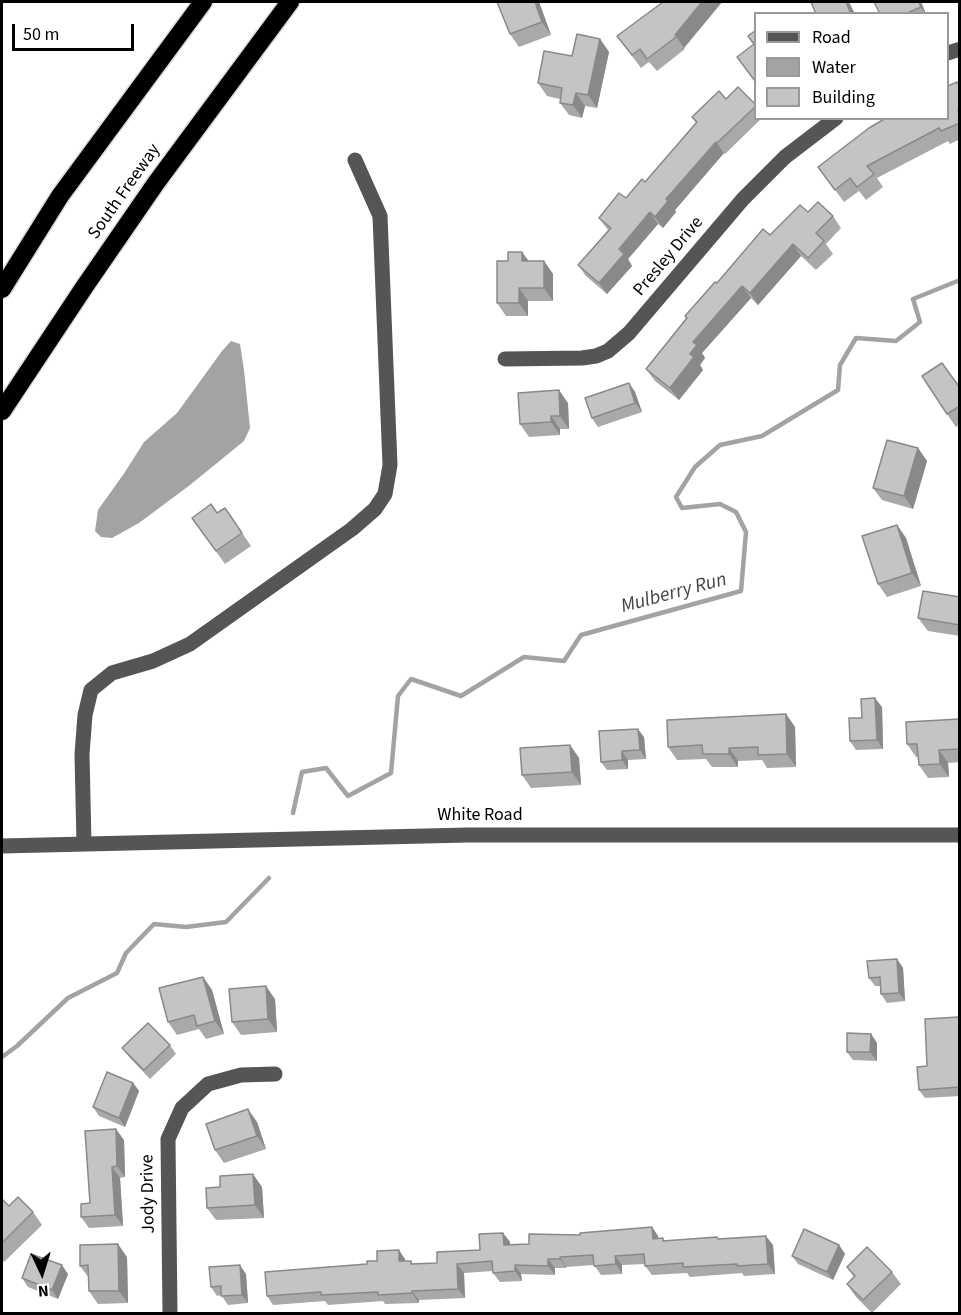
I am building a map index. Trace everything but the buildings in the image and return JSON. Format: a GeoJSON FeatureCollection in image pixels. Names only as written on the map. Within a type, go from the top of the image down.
{"type":"FeatureCollection","features":[{"type":"Feature","properties":{"kind":"highway"},"geometry":{"type":"LineString","coordinates":[[2,289],[60,196],[203,2]]}},
{"type":"Feature","properties":{"kind":"highway","name":"South Freeway"},"geometry":{"type":"LineString","coordinates":[[2,411],[156,183],[290,2]]}},
{"type":"Feature","properties":{"kind":"street","name":"Presley Drive"},"geometry":{"type":"LineString","coordinates":[[505,359],[582,358],[608,351],[629,333],[742,199],[785,157],[833,120]]}},
{"type":"Feature","properties":{"kind":"street"},"geometry":{"type":"LineString","coordinates":[[84,844],[82,754],[85,715],[91,690],[112,673],[153,662],[190,644],[352,529],[375,509],[385,494],[390,465],[380,216],[355,160]]}},
{"type":"Feature","properties":{"kind":"street","name":"White Road"},"geometry":{"type":"LineString","coordinates":[[2,846],[468,835],[960,835]]}},
{"type":"Feature","properties":{"kind":"street","name":"Jody Drive"},"geometry":{"type":"LineString","coordinates":[[170,1314],[168,1139],[182,1108],[208,1084],[242,1075],[274,1074]]}},
{"type":"Feature","properties":{"kind":"water"},"geometry":{"type":"Polygon","coordinates":[[[231,341],[240,344],[244,370],[250,428],[244,441],[139,523],[112,538],[101,537],[95,531],[98,510],[144,442],[177,413],[231,341]]]}},
{"type":"Feature","properties":{"kind":"waterway","name":"Mulberry Run"},"geometry":{"type":"LineString","coordinates":[[293,813],[302,772],[326,768],[348,796],[391,773],[398,696],[411,679],[461,696],[524,657],[564,661],[581,635],[741,591],[746,532],[736,512],[720,504],[682,508],[676,497],[695,467],[720,445],[762,436],[838,390],[840,365],[856,338],[896,341],[920,322],[913,299],[960,280]]}},
{"type":"Feature","properties":{"kind":"waterway","name":"Mulberry Run"},"geometry":{"type":"LineString","coordinates":[[2,1057],[68,998],[117,973],[126,953],[154,924],[186,927],[226,922],[269,878]]}}]}
